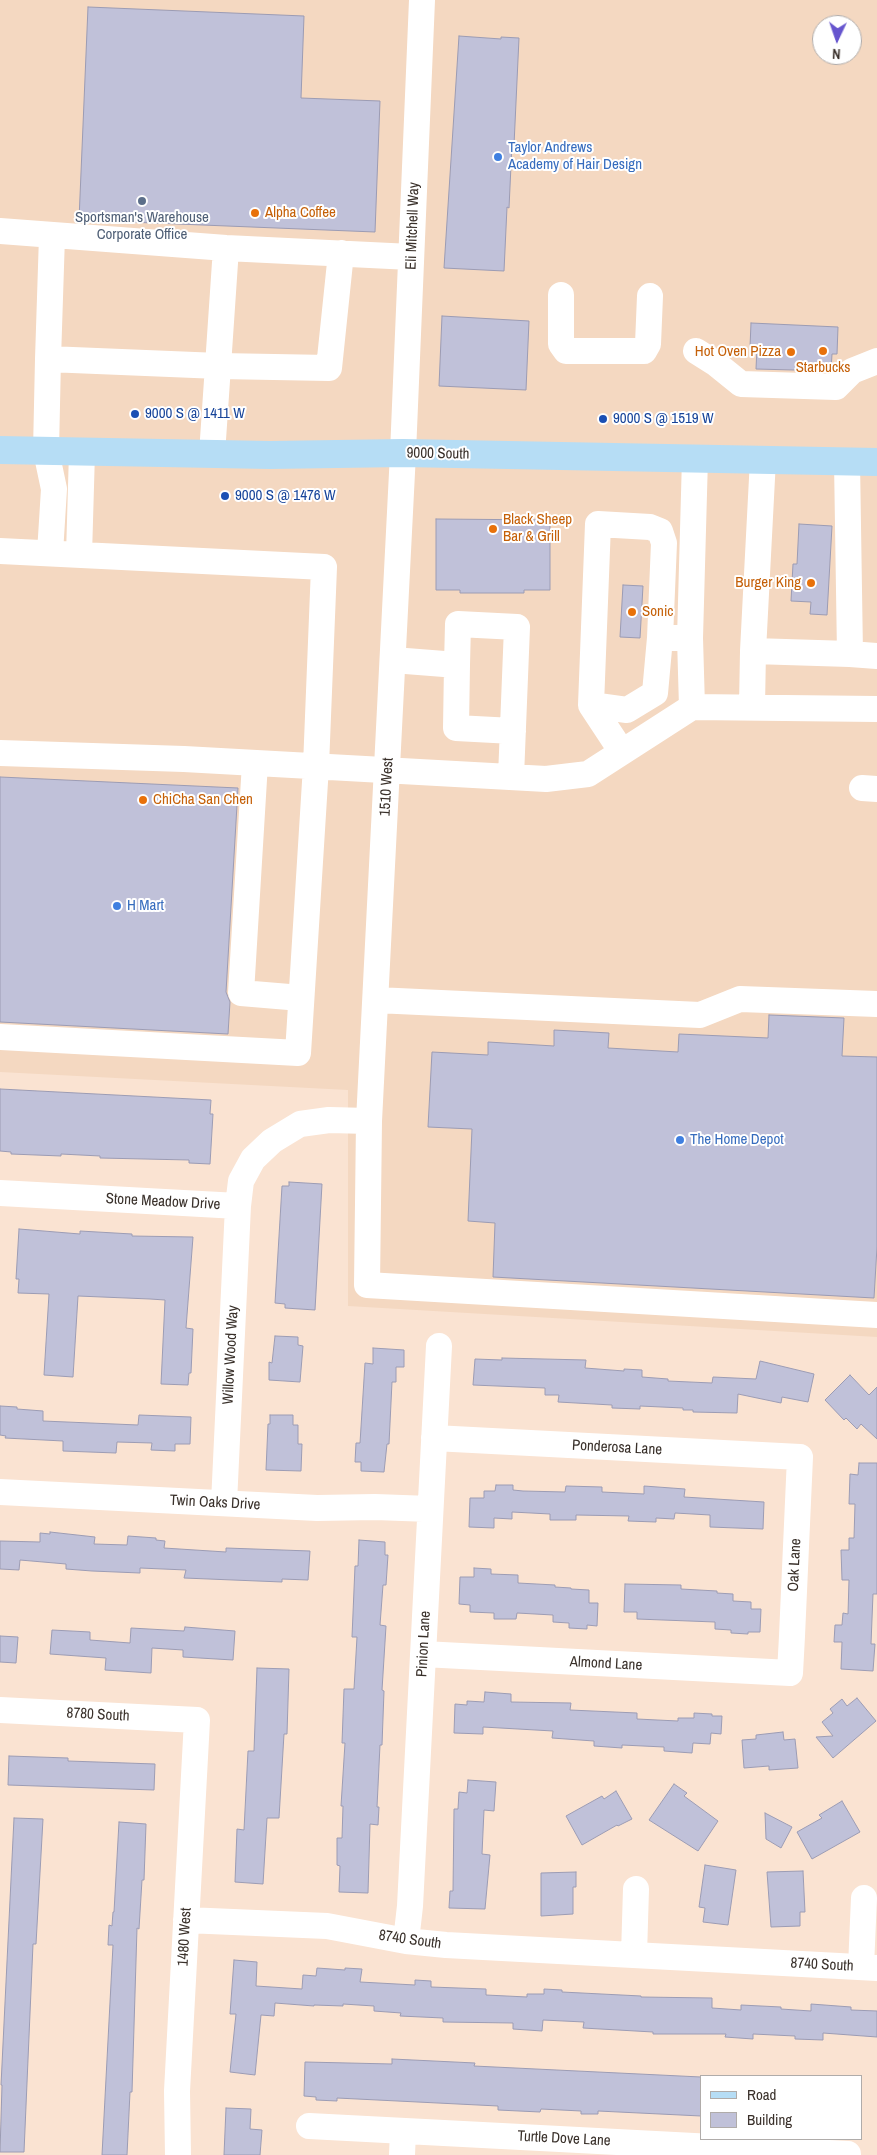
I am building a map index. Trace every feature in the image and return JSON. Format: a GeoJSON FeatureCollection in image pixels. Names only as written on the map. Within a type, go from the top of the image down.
{"type":"FeatureCollection","features":[{"type":"Feature","properties":{"kind":"main road","name":"9000 South"},"geometry":{"type":"LineString","coordinates":[[0,450],[212,454],[403,453],[877,462]]}},
{"type":"Feature","properties":{"kind":"street","name":"Eli Mitchell Way"},"geometry":{"type":"LineString","coordinates":[[403,453],[422,0]]}},
{"type":"Feature","properties":{"kind":"street"},"geometry":{"type":"LineString","coordinates":[[0,231],[226,248],[411,257]]}},
{"type":"Feature","properties":{"kind":"street"},"geometry":{"type":"LineString","coordinates":[[50,553],[54,490],[46,451],[52,236]]}},
{"type":"Feature","properties":{"kind":"street"},"geometry":{"type":"LineString","coordinates":[[212,454],[226,248]]}},
{"type":"Feature","properties":{"kind":"street"},"geometry":{"type":"LineString","coordinates":[[48,359],[219,366],[329,368],[341,253]]}},
{"type":"Feature","properties":{"kind":"street"},"geometry":{"type":"LineString","coordinates":[[561,295],[561,344],[566,351],[644,351],[648,344],[650,296]]}},
{"type":"Feature","properties":{"kind":"street"},"geometry":{"type":"LineString","coordinates":[[696,351],[715,363],[741,384],[836,387],[852,371],[877,361]]}},
{"type":"Feature","properties":{"kind":"street"},"geometry":{"type":"LineString","coordinates":[[79,555],[82,452]]}},
{"type":"Feature","properties":{"kind":"street","name":"1510 West"},"geometry":{"type":"LineString","coordinates":[[403,453],[370,1121],[368,1285],[877,1315]]}},
{"type":"Feature","properties":{"kind":"street"},"geometry":{"type":"LineString","coordinates":[[692,707],[690,638],[695,458]]}},
{"type":"Feature","properties":{"kind":"street"},"geometry":{"type":"LineString","coordinates":[[752,706],[763,459]]}},
{"type":"Feature","properties":{"kind":"street"},"geometry":{"type":"LineString","coordinates":[[847,461],[850,654]]}},
{"type":"Feature","properties":{"kind":"street"},"geometry":{"type":"LineString","coordinates":[[591,706],[626,710],[655,693],[660,638],[664,543],[660,531],[650,527],[598,524],[591,706],[622,752]]}},
{"type":"Feature","properties":{"kind":"street"},"geometry":{"type":"LineString","coordinates":[[0,551],[324,567],[316,766],[298,1053],[0,1036]]}},
{"type":"Feature","properties":{"kind":"street"},"geometry":{"type":"LineString","coordinates":[[511,777],[513,731],[517,627],[458,624],[456,728],[513,731]]}},
{"type":"Feature","properties":{"kind":"street"},"geometry":{"type":"LineString","coordinates":[[660,638],[690,638]]}},
{"type":"Feature","properties":{"kind":"street"},"geometry":{"type":"LineString","coordinates":[[753,651],[877,656]]}},
{"type":"Feature","properties":{"kind":"street"},"geometry":{"type":"LineString","coordinates":[[393,660],[456,665]]}},
{"type":"Feature","properties":{"kind":"street"},"geometry":{"type":"LineString","coordinates":[[0,753],[255,763],[546,779],[588,774],[692,707],[752,706],[877,709]]}},
{"type":"Feature","properties":{"kind":"street"},"geometry":{"type":"LineString","coordinates":[[255,763],[241,993],[301,998]]}},
{"type":"Feature","properties":{"kind":"street"},"geometry":{"type":"LineString","coordinates":[[376,1000],[700,1015],[740,999],[877,1006]]}},
{"type":"Feature","properties":{"kind":"street","name":"Stone Meadow Drive"},"geometry":{"type":"LineString","coordinates":[[0,1193],[238,1206],[241,1181],[253,1159],[272,1141],[300,1124],[329,1120],[370,1121]]}},
{"type":"Feature","properties":{"kind":"street","name":"Willow Wood Way"},"geometry":{"type":"LineString","coordinates":[[224,1503],[238,1206]]}},
{"type":"Feature","properties":{"kind":"street","name":"Pinion Lane"},"geometry":{"type":"LineString","coordinates":[[406,1941],[410,1906],[439,1346]]}},
{"type":"Feature","properties":{"kind":"street","name":"Ponderosa Lane"},"geometry":{"type":"LineString","coordinates":[[434,1438],[800,1457]]}},
{"type":"Feature","properties":{"kind":"street","name":"Oak Lane"},"geometry":{"type":"LineString","coordinates":[[790,1673],[800,1457]]}},
{"type":"Feature","properties":{"kind":"street","name":"Twin Oaks Drive"},"geometry":{"type":"LineString","coordinates":[[0,1492],[317,1508],[375,1507],[430,1509]]}},
{"type":"Feature","properties":{"kind":"street","name":"Almond Lane"},"geometry":{"type":"LineString","coordinates":[[423,1654],[790,1673]]}},
{"type":"Feature","properties":{"kind":"street","name":"8780 South"},"geometry":{"type":"LineString","coordinates":[[0,1710],[197,1720]]}},
{"type":"Feature","properties":{"kind":"street","name":"1480 West"},"geometry":{"type":"LineString","coordinates":[[178,2155],[177,2091],[197,1720]]}},
{"type":"Feature","properties":{"kind":"street"},"geometry":{"type":"LineString","coordinates":[[634,1955],[636,1889]]}},
{"type":"Feature","properties":{"kind":"street","name":"8740 South"},"geometry":{"type":"LineString","coordinates":[[186,1920],[327,1926],[406,1941],[456,1946],[869,1967],[864,1898]]}},
{"type":"Feature","properties":{"kind":"street","name":"Turtle Dove Lane"},"geometry":{"type":"LineString","coordinates":[[310,2126],[402,2143],[848,2154]]}},
{"type":"Feature","properties":{"kind":"shaded area"},"geometry":{"type":"Polygon","coordinates":[[[0,0],[877,0],[877,1337],[348,1306],[348,1090],[0,1072],[0,0]]]}},
{"type":"Feature","properties":{"kind":"building"},"geometry":{"type":"Polygon","coordinates":[[[88,7],[304,16],[301,98],[380,101],[375,232],[79,220],[88,7]]]}},
{"type":"Feature","properties":{"kind":"building"},"geometry":{"type":"Polygon","coordinates":[[[459,36],[501,39],[501,37],[519,38],[514,145],[512,144],[504,271],[444,268],[459,36]]]}},
{"type":"Feature","properties":{"kind":"building"},"geometry":{"type":"Polygon","coordinates":[[[442,316],[529,321],[526,390],[439,386],[442,316]]]}},
{"type":"Feature","properties":{"kind":"building"},"geometry":{"type":"Polygon","coordinates":[[[751,323],[838,327],[837,354],[832,354],[831,371],[756,369],[757,347],[750,347],[751,323]]]}},
{"type":"Feature","properties":{"kind":"building"},"geometry":{"type":"Polygon","coordinates":[[[436,519],[550,520],[550,590],[524,590],[524,593],[460,593],[460,590],[436,590],[436,519]]]}},
{"type":"Feature","properties":{"kind":"building","name":"Burger King"},"geometry":{"type":"Polygon","coordinates":[[[799,524],[832,526],[827,615],[810,614],[811,602],[791,601],[793,564],[797,564],[799,524]]]}},
{"type":"Feature","properties":{"kind":"building","name":"Sonic"},"geometry":{"type":"Polygon","coordinates":[[[623,585],[643,586],[640,638],[620,637],[623,585]]]}},
{"type":"Feature","properties":{"kind":"building","name":"H Mart"},"geometry":{"type":"Polygon","coordinates":[[[0,777],[238,788],[226,992],[230,1002],[228,1034],[0,1022],[0,777]]]}},
{"type":"Feature","properties":{"kind":"building","name":"The Home Depot"},"geometry":{"type":"Polygon","coordinates":[[[769,1015],[844,1018],[842,1056],[877,1057],[877,1247],[874,1298],[493,1277],[495,1223],[468,1221],[472,1129],[428,1127],[432,1052],[488,1055],[488,1042],[554,1046],[554,1030],[609,1033],[608,1048],[678,1052],[679,1034],[768,1038],[769,1015]]]}},
{"type":"Feature","properties":{"kind":"building"},"geometry":{"type":"Polygon","coordinates":[[[0,1089],[211,1100],[210,1114],[213,1114],[210,1164],[189,1163],[189,1160],[100,1158],[100,1156],[61,1154],[61,1156],[11,1154],[11,1152],[0,1151],[0,1089]]]}},
{"type":"Feature","properties":{"kind":"building"},"geometry":{"type":"Polygon","coordinates":[[[289,1182],[322,1184],[315,1310],[285,1308],[285,1304],[275,1303],[282,1186],[289,1186],[289,1182]]]}},
{"type":"Feature","properties":{"kind":"building"},"geometry":{"type":"Polygon","coordinates":[[[19,1229],[80,1234],[80,1231],[132,1234],[132,1236],[193,1237],[186,1328],[193,1329],[191,1373],[189,1373],[188,1385],[161,1384],[165,1300],[78,1296],[73,1377],[44,1375],[49,1294],[18,1293],[19,1279],[16,1279],[19,1229]]]}},
{"type":"Feature","properties":{"kind":"building"},"geometry":{"type":"Polygon","coordinates":[[[275,1336],[298,1337],[298,1345],[303,1346],[300,1382],[269,1380],[269,1362],[272,1363],[275,1336]]]}},
{"type":"Feature","properties":{"kind":"building"},"geometry":{"type":"Polygon","coordinates":[[[373,1348],[404,1350],[404,1367],[396,1367],[396,1382],[392,1382],[389,1444],[387,1444],[384,1472],[361,1471],[361,1462],[355,1462],[356,1443],[360,1443],[365,1363],[373,1364],[373,1348]]]}},
{"type":"Feature","properties":{"kind":"building"},"geometry":{"type":"Polygon","coordinates":[[[502,1358],[586,1360],[585,1368],[624,1371],[624,1369],[642,1370],[642,1377],[668,1379],[668,1381],[712,1383],[713,1377],[756,1379],[760,1361],[814,1374],[808,1402],[782,1397],[781,1403],[738,1394],[737,1413],[693,1412],[693,1410],[683,1410],[683,1408],[640,1406],[640,1409],[612,1408],[612,1405],[558,1402],[559,1395],[545,1395],[545,1388],[473,1385],[475,1359],[502,1360],[502,1358]]]}},
{"type":"Feature","properties":{"kind":"building"},"geometry":{"type":"Polygon","coordinates":[[[850,1375],[869,1395],[877,1387],[877,1439],[861,1424],[857,1429],[846,1418],[844,1420],[825,1400],[850,1375]]]}},
{"type":"Feature","properties":{"kind":"building"},"geometry":{"type":"Polygon","coordinates":[[[0,1406],[43,1411],[43,1421],[138,1425],[139,1415],[191,1417],[190,1444],[175,1444],[175,1451],[151,1450],[152,1443],[117,1442],[116,1453],[63,1451],[63,1441],[5,1438],[6,1436],[0,1435],[0,1406]]]}},
{"type":"Feature","properties":{"kind":"building"},"geometry":{"type":"Polygon","coordinates":[[[270,1415],[293,1415],[293,1425],[298,1425],[298,1444],[302,1444],[301,1471],[266,1470],[270,1415]]]}},
{"type":"Feature","properties":{"kind":"building"},"geometry":{"type":"Polygon","coordinates":[[[859,1463],[877,1463],[877,1594],[873,1594],[871,1644],[875,1644],[873,1671],[841,1669],[842,1642],[834,1642],[835,1625],[842,1625],[843,1613],[848,1614],[849,1580],[842,1580],[841,1550],[849,1550],[849,1538],[854,1538],[855,1504],[849,1504],[850,1474],[858,1475],[859,1463]]]}},
{"type":"Feature","properties":{"kind":"building"},"geometry":{"type":"Polygon","coordinates":[[[496,1485],[513,1485],[513,1490],[565,1492],[566,1486],[602,1487],[602,1492],[644,1494],[644,1486],[685,1489],[684,1497],[764,1502],[763,1529],[710,1527],[710,1515],[675,1513],[674,1519],[656,1518],[656,1522],[628,1521],[629,1516],[576,1515],[576,1520],[550,1520],[550,1514],[512,1512],[512,1519],[494,1518],[494,1528],[469,1527],[470,1498],[484,1498],[484,1491],[495,1491],[496,1485]]]}},
{"type":"Feature","properties":{"kind":"building"},"geometry":{"type":"Polygon","coordinates":[[[50,1532],[95,1537],[94,1544],[127,1545],[128,1536],[156,1538],[156,1540],[165,1541],[164,1548],[226,1552],[226,1548],[310,1551],[308,1580],[282,1579],[282,1582],[184,1578],[186,1570],[140,1568],[140,1573],[92,1571],[66,1569],[66,1564],[20,1560],[19,1570],[0,1569],[0,1541],[40,1542],[40,1533],[50,1534],[50,1532]]]}},
{"type":"Feature","properties":{"kind":"building"},"geometry":{"type":"Polygon","coordinates":[[[359,1540],[385,1542],[385,1555],[388,1555],[386,1585],[383,1585],[380,1625],[386,1626],[382,1690],[384,1691],[382,1745],[380,1745],[377,1807],[379,1807],[378,1825],[370,1824],[368,1893],[339,1892],[340,1866],[337,1865],[337,1838],[342,1838],[343,1806],[341,1806],[345,1743],[342,1743],[344,1689],[354,1689],[357,1637],[352,1637],[355,1566],[358,1566],[359,1540]]]}},
{"type":"Feature","properties":{"kind":"building"},"geometry":{"type":"Polygon","coordinates":[[[474,1568],[491,1569],[491,1574],[518,1575],[518,1583],[555,1585],[555,1587],[589,1590],[589,1603],[598,1603],[597,1626],[587,1625],[587,1629],[569,1628],[569,1623],[553,1622],[553,1615],[517,1613],[516,1619],[494,1619],[494,1613],[470,1612],[470,1605],[459,1604],[460,1577],[474,1577],[474,1568]]]}},
{"type":"Feature","properties":{"kind":"building"},"geometry":{"type":"Polygon","coordinates":[[[625,1584],[681,1585],[681,1589],[733,1594],[733,1601],[751,1602],[751,1609],[761,1609],[760,1632],[748,1632],[748,1634],[731,1633],[731,1630],[715,1629],[715,1622],[637,1619],[637,1612],[624,1612],[625,1584]]]}},
{"type":"Feature","properties":{"kind":"building"},"geometry":{"type":"Polygon","coordinates":[[[185,1627],[235,1631],[233,1660],[183,1657],[183,1650],[152,1648],[151,1673],[105,1670],[106,1658],[50,1654],[52,1630],[90,1632],[90,1640],[130,1643],[131,1628],[184,1631],[185,1627]]]}},
{"type":"Feature","properties":{"kind":"building"},"geometry":{"type":"Polygon","coordinates":[[[0,1636],[18,1637],[16,1663],[0,1662],[0,1636]]]}},
{"type":"Feature","properties":{"kind":"building"},"geometry":{"type":"Polygon","coordinates":[[[257,1668],[289,1669],[287,1734],[284,1734],[279,1818],[267,1818],[263,1884],[235,1882],[237,1829],[244,1830],[248,1751],[254,1751],[257,1668]]]}},
{"type":"Feature","properties":{"kind":"building"},"geometry":{"type":"Polygon","coordinates":[[[485,1692],[511,1694],[511,1702],[571,1703],[570,1710],[637,1713],[637,1719],[678,1721],[678,1718],[694,1718],[694,1713],[712,1714],[712,1716],[722,1716],[721,1734],[711,1733],[710,1744],[693,1743],[692,1753],[664,1751],[664,1747],[622,1745],[622,1748],[594,1746],[594,1741],[552,1738],[553,1731],[483,1727],[483,1734],[454,1733],[455,1704],[467,1705],[467,1701],[484,1702],[485,1692]]]}},
{"type":"Feature","properties":{"kind":"building"},"geometry":{"type":"Polygon","coordinates":[[[857,1698],[876,1721],[833,1758],[816,1737],[833,1736],[822,1722],[833,1713],[830,1709],[842,1699],[847,1706],[857,1698]]]}},
{"type":"Feature","properties":{"kind":"building"},"geometry":{"type":"Polygon","coordinates":[[[783,1732],[784,1740],[795,1739],[798,1768],[769,1770],[769,1766],[744,1768],[742,1740],[756,1739],[756,1735],[783,1732]]]}},
{"type":"Feature","properties":{"kind":"building"},"geometry":{"type":"Polygon","coordinates":[[[9,1756],[68,1758],[68,1761],[155,1764],[154,1790],[8,1785],[9,1756]]]}},
{"type":"Feature","properties":{"kind":"building"},"geometry":{"type":"Polygon","coordinates":[[[468,1780],[496,1782],[494,1811],[484,1810],[482,1854],[490,1855],[485,1909],[449,1908],[450,1891],[453,1891],[454,1809],[458,1809],[459,1792],[467,1793],[468,1780]]]}},
{"type":"Feature","properties":{"kind":"building"},"geometry":{"type":"Polygon","coordinates":[[[674,1784],[687,1793],[684,1796],[718,1821],[698,1851],[649,1820],[674,1784]]]}},
{"type":"Feature","properties":{"kind":"building"},"geometry":{"type":"Polygon","coordinates":[[[616,1791],[632,1819],[617,1825],[582,1845],[566,1816],[602,1796],[604,1799],[616,1791]]]}},
{"type":"Feature","properties":{"kind":"building"},"geometry":{"type":"Polygon","coordinates":[[[842,1801],[860,1832],[812,1859],[797,1832],[822,1818],[819,1815],[842,1801]]]}},
{"type":"Feature","properties":{"kind":"building"},"geometry":{"type":"Polygon","coordinates":[[[765,1813],[792,1827],[781,1848],[766,1839],[765,1813]]]}},
{"type":"Feature","properties":{"kind":"building"},"geometry":{"type":"Polygon","coordinates":[[[14,1818],[43,1819],[36,1944],[33,1944],[24,2152],[0,2152],[1,2085],[14,1818]]]}},
{"type":"Feature","properties":{"kind":"building"},"geometry":{"type":"Polygon","coordinates":[[[119,1822],[146,1824],[144,1880],[142,1880],[139,1929],[137,1928],[132,2092],[130,2092],[127,2155],[102,2155],[113,1945],[108,1945],[109,1925],[112,1926],[114,1912],[119,1822]]]}},
{"type":"Feature","properties":{"kind":"building"},"geometry":{"type":"Polygon","coordinates":[[[705,1865],[736,1870],[728,1925],[703,1922],[705,1908],[699,1907],[705,1865]]]}},
{"type":"Feature","properties":{"kind":"building"},"geometry":{"type":"Polygon","coordinates":[[[803,1871],[805,1912],[800,1912],[800,1926],[771,1927],[767,1872],[803,1871]]]}},
{"type":"Feature","properties":{"kind":"building"},"geometry":{"type":"Polygon","coordinates":[[[576,1872],[576,1887],[573,1887],[573,1914],[541,1916],[541,1873],[576,1872]]]}},
{"type":"Feature","properties":{"kind":"building"},"geometry":{"type":"Polygon","coordinates":[[[234,1960],[257,1962],[256,1986],[302,1989],[303,1975],[316,1976],[317,1968],[345,1970],[345,1968],[362,1969],[360,1982],[415,1985],[415,1980],[431,1981],[431,1987],[486,1989],[486,1995],[527,1997],[527,1994],[544,1994],[544,1989],[562,1990],[562,1992],[641,1997],[712,1998],[712,2008],[741,2010],[741,2005],[811,2011],[811,2004],[851,2007],[851,2010],[877,2011],[877,2037],[823,2033],[823,2040],[795,2039],[795,2036],[753,2034],[753,2039],[725,2037],[726,2034],[653,2034],[653,2032],[583,2028],[584,2022],[543,2020],[542,2031],[513,2029],[513,2023],[443,2022],[443,2018],[400,2016],[401,2013],[374,2011],[374,2006],[343,2004],[343,2006],[314,2006],[275,2003],[274,2016],[261,2015],[255,2075],[230,2072],[236,2014],[230,2014],[234,1960]]]}},
{"type":"Feature","properties":{"kind":"building"},"geometry":{"type":"Polygon","coordinates":[[[392,2059],[475,2063],[474,2066],[700,2077],[700,2116],[598,2111],[598,2114],[581,2114],[581,2111],[541,2109],[540,2112],[498,2110],[498,2106],[337,2098],[337,2101],[316,2100],[316,2097],[304,2096],[305,2062],[392,2064],[392,2059]]]}},
{"type":"Feature","properties":{"kind":"building"},"geometry":{"type":"Polygon","coordinates":[[[226,2108],[251,2109],[250,2129],[262,2130],[260,2155],[224,2155],[226,2108]]]}},
{"type":"Feature","properties":{"kind":"place","name":"Taylor Andrews Academy of Hair Design"},"geometry":{"type":"Point","coordinates":[498,157]}},
{"type":"Feature","properties":{"kind":"place","name":"Sportsman's Warehouse Corporate Office"},"geometry":{"type":"Point","coordinates":[142,201]}},
{"type":"Feature","properties":{"kind":"place","name":"Alpha Coffee"},"geometry":{"type":"Point","coordinates":[255,213]}},
{"type":"Feature","properties":{"kind":"place","name":"Starbucks"},"geometry":{"type":"Point","coordinates":[823,351]}},
{"type":"Feature","properties":{"kind":"place","name":"Hot Oven Pizza"},"geometry":{"type":"Point","coordinates":[791,352]}},
{"type":"Feature","properties":{"kind":"place","name":"9000 S @ 1411 W"},"geometry":{"type":"Point","coordinates":[135,414]}},
{"type":"Feature","properties":{"kind":"place","name":"9000 S @ 1519 W"},"geometry":{"type":"Point","coordinates":[603,419]}},
{"type":"Feature","properties":{"kind":"place","name":"9000 S @ 1476 W"},"geometry":{"type":"Point","coordinates":[225,496]}},
{"type":"Feature","properties":{"kind":"place","name":"Black Sheep Bar & Grill"},"geometry":{"type":"Point","coordinates":[493,529]}},
{"type":"Feature","properties":{"kind":"place","name":"Burger King"},"geometry":{"type":"Point","coordinates":[811,583]}},
{"type":"Feature","properties":{"kind":"place","name":"Sonic"},"geometry":{"type":"Point","coordinates":[632,612]}},
{"type":"Feature","properties":{"kind":"place","name":"ChiCha San Chen"},"geometry":{"type":"Point","coordinates":[143,800]}},
{"type":"Feature","properties":{"kind":"place","name":"H Mart"},"geometry":{"type":"Point","coordinates":[117,906]}},
{"type":"Feature","properties":{"kind":"place","name":"The Home Depot"},"geometry":{"type":"Point","coordinates":[680,1140]}}]}
